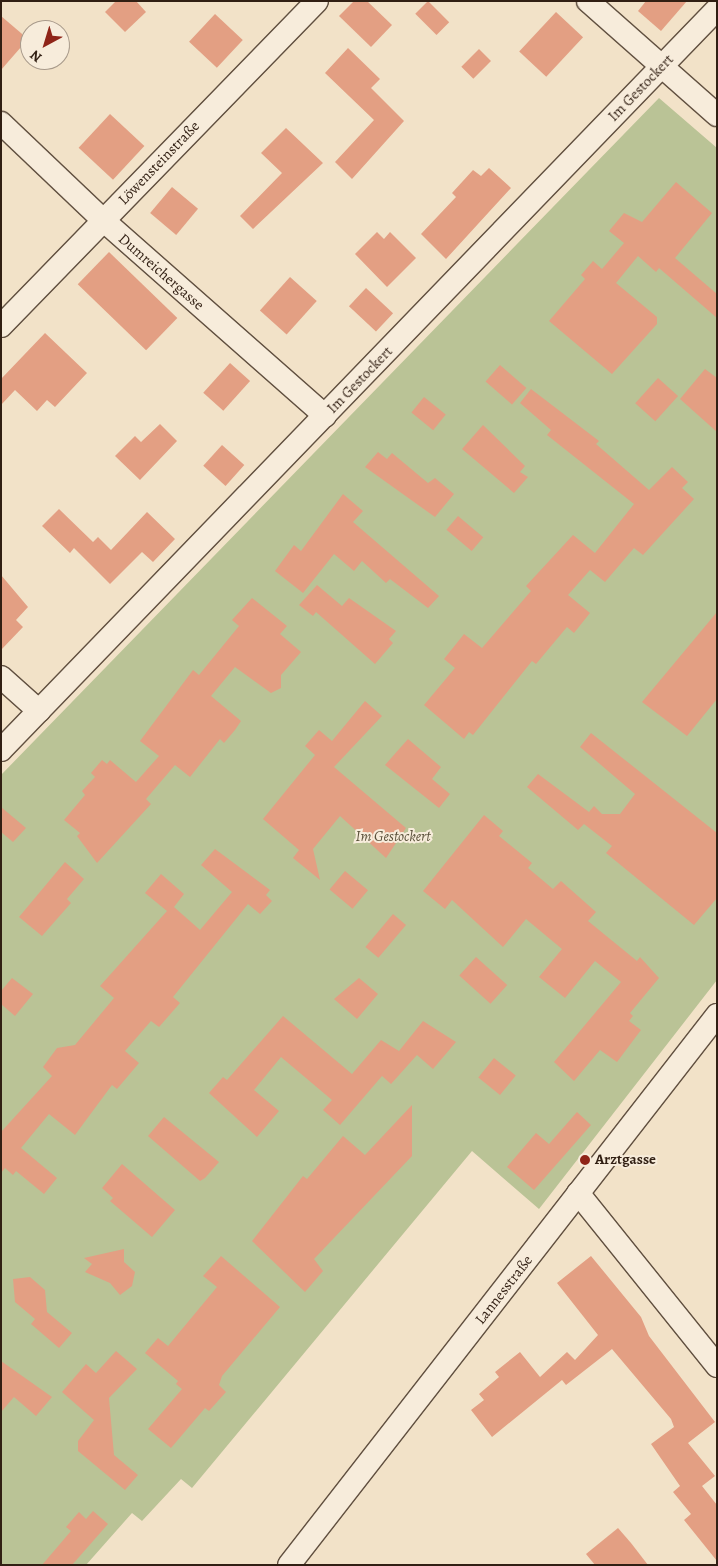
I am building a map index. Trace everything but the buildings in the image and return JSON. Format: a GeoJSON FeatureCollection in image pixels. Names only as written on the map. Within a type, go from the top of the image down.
{"type":"FeatureCollection","features":[{"type":"Feature","properties":{"kind":"street","name":"Löwensteinstraße"},"geometry":{"type":"LineString","coordinates":[[1,326],[317,1]]}},
{"type":"Feature","properties":{"kind":"street"},"geometry":{"type":"LineString","coordinates":[[588,1],[717,115]]}},
{"type":"Feature","properties":{"kind":"street","name":"Im Gestockert"},"geometry":{"type":"LineString","coordinates":[[1,750],[717,9]]}},
{"type":"Feature","properties":{"kind":"street","name":"Dumreichergasse"},"geometry":{"type":"LineString","coordinates":[[1,123],[103,220],[325,416]]}},
{"type":"Feature","properties":{"kind":"street"},"geometry":{"type":"LineString","coordinates":[[1,677],[39,711]]}},
{"type":"Feature","properties":{"kind":"street","name":"Lannesstraße"},"geometry":{"type":"LineString","coordinates":[[289,1565],[717,1014]]}},
{"type":"Feature","properties":{"kind":"street"},"geometry":{"type":"LineString","coordinates":[[578,1193],[717,1366]]}},
{"type":"Feature","properties":{"kind":"green space","name":"Im Gestockert"},"geometry":{"type":"Polygon","coordinates":[[[659,98],[717,148],[717,980],[539,1209],[472,1151],[192,1488],[181,1479],[142,1521],[132,1513],[86,1565],[1,1565],[1,775],[659,98]]]}},
{"type":"Feature","properties":{"kind":"place","name":"Arztgasse"},"geometry":{"type":"Point","coordinates":[585,1160]}}]}
